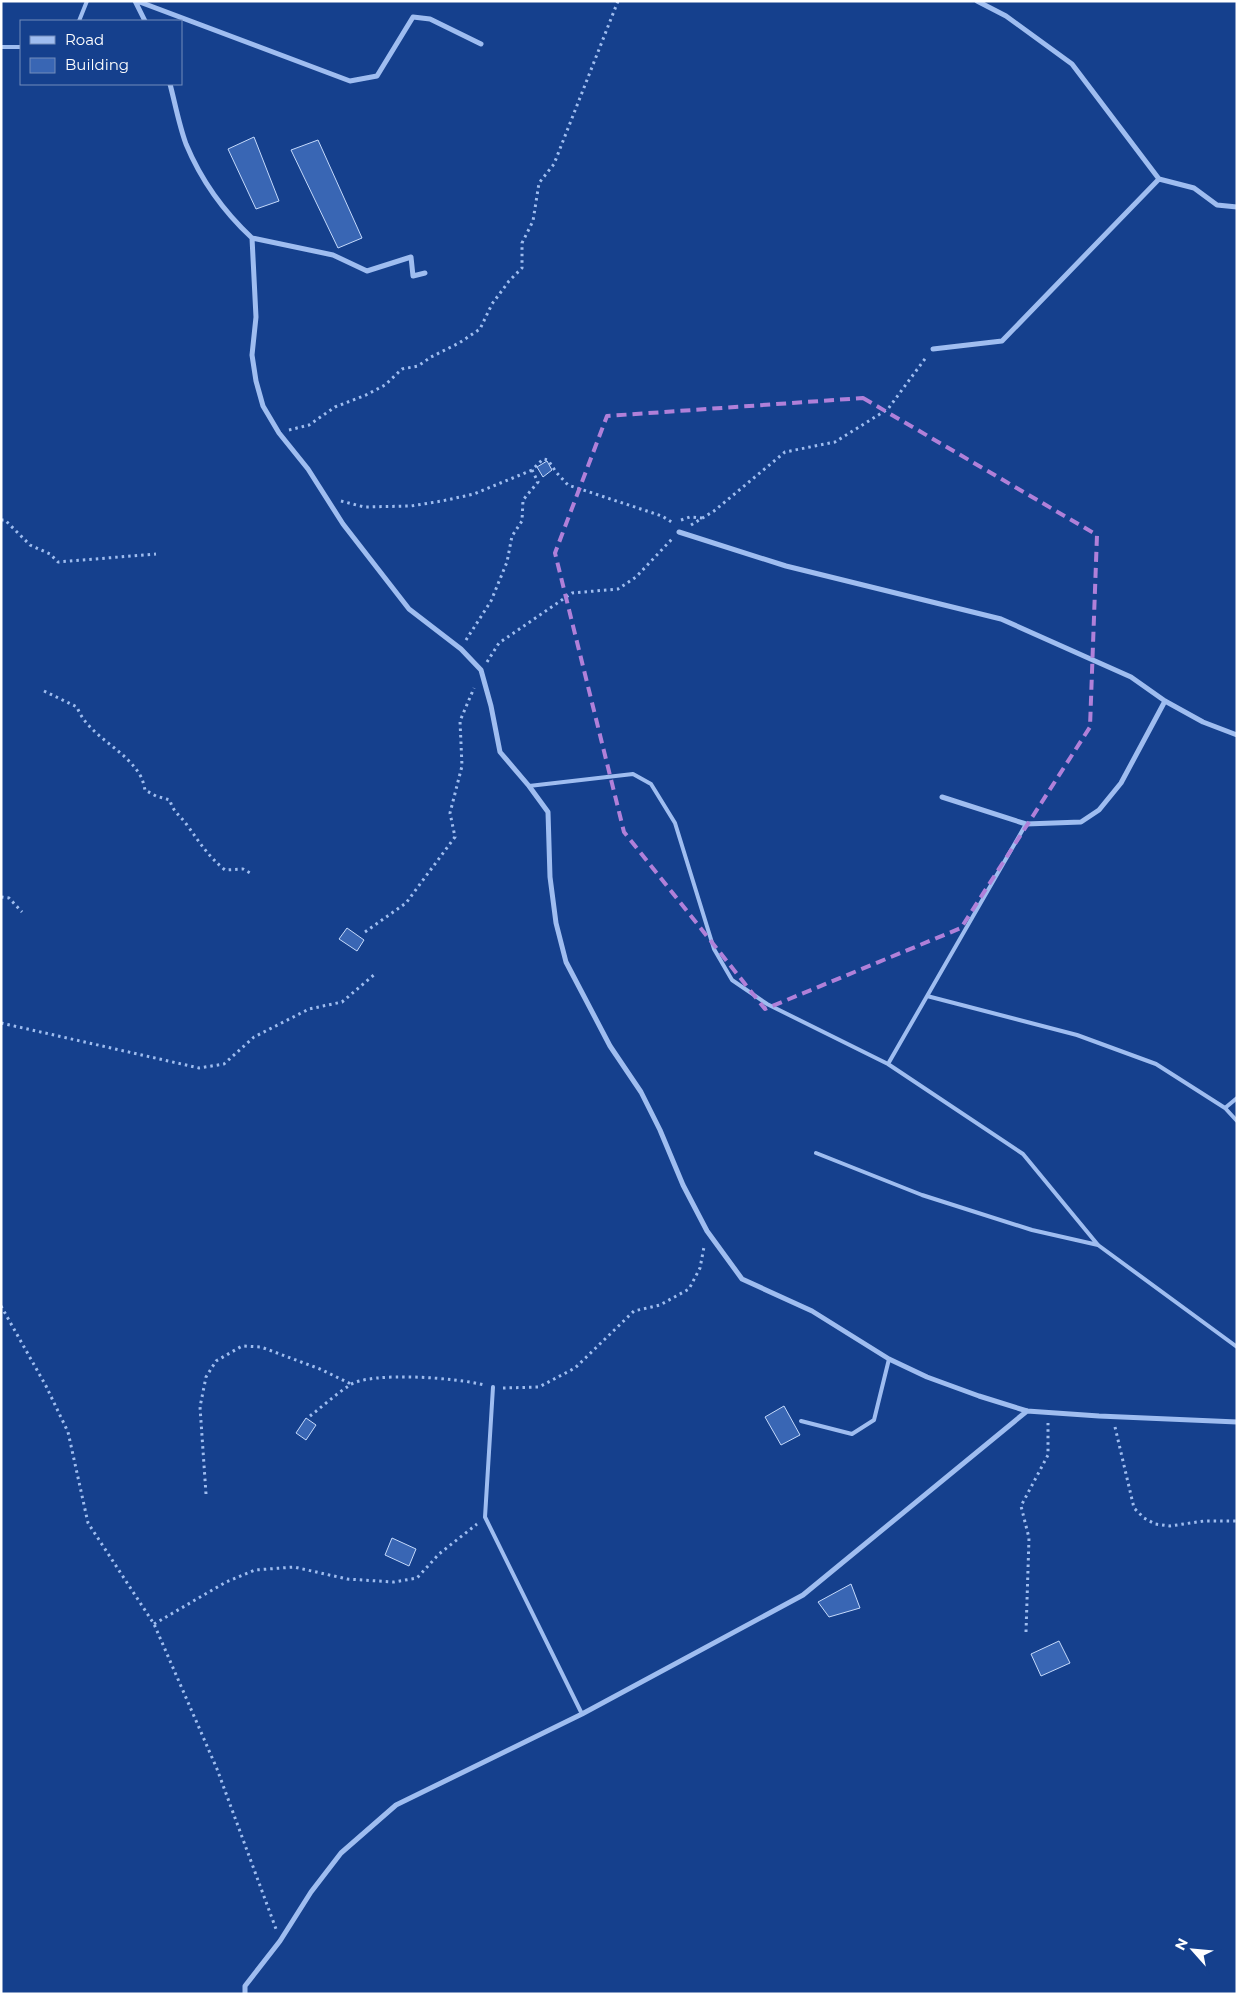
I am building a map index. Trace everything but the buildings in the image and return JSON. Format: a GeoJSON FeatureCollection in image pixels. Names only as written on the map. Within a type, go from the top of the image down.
{"type":"FeatureCollection","features":[{"type":"Feature","properties":{"kind":"street"},"geometry":{"type":"LineString","coordinates":[[136,1],[146,20]]}},
{"type":"Feature","properties":{"kind":"street"},"geometry":{"type":"LineString","coordinates":[[136,1],[350,82],[377,76],[413,18],[430,19],[481,44]]}},
{"type":"Feature","properties":{"kind":"street"},"geometry":{"type":"LineString","coordinates":[[977,1],[1006,16],[1072,64],[1159,179],[1194,188],[1217,205],[1237,207]]}},
{"type":"Feature","properties":{"kind":"street"},"geometry":{"type":"LineString","coordinates":[[170,85],[186,142],[203,179],[231,218],[252,238],[334,255],[367,271],[411,257],[413,276],[425,273]]}},
{"type":"Feature","properties":{"kind":"street"},"geometry":{"type":"LineString","coordinates":[[933,349],[1002,340],[1159,179]]}},
{"type":"Feature","properties":{"kind":"street"},"geometry":{"type":"LineString","coordinates":[[252,238],[256,317],[252,355],[256,381],[263,406],[279,433],[308,469],[344,524],[409,608],[461,649],[481,670],[500,752],[548,812],[550,877],[556,923],[566,962],[610,1046],[641,1092],[660,1130],[683,1185],[707,1231],[742,1279],[812,1312],[889,1359],[927,1377],[1027,1411],[1112,1417],[1237,1422]]}},
{"type":"Feature","properties":{"kind":"street"},"geometry":{"type":"LineString","coordinates":[[679,532],[786,566],[1002,619],[1131,677],[1165,701],[1203,722],[1237,735]]}},
{"type":"Feature","properties":{"kind":"street"},"geometry":{"type":"LineString","coordinates":[[942,797],[1026,824],[1081,822],[1099,810],[1121,783],[1165,701]]}},
{"type":"Feature","properties":{"kind":"street"},"geometry":{"type":"LineString","coordinates":[[245,1994],[245,1986],[280,1941],[311,1892],[341,1853],[396,1805],[582,1714],[803,1596],[1027,1411]]}},
{"type":"Feature","properties":{"kind":"lane"},"geometry":{"type":"LineString","coordinates":[[79,20],[87,1]]}},
{"type":"Feature","properties":{"kind":"lane"},"geometry":{"type":"LineString","coordinates":[[1,47],[20,46]]}},
{"type":"Feature","properties":{"kind":"lane"},"geometry":{"type":"LineString","coordinates":[[529,786],[633,774],[651,784],[675,823],[714,949],[732,980],[767,1004],[888,1064],[1023,1154],[1098,1245],[1237,1348]]}},
{"type":"Feature","properties":{"kind":"lane"},"geometry":{"type":"LineString","coordinates":[[888,1064],[1026,824]]}},
{"type":"Feature","properties":{"kind":"lane"},"geometry":{"type":"LineString","coordinates":[[927,996],[1077,1035],[1156,1064],[1226,1108],[1237,1121]]}},
{"type":"Feature","properties":{"kind":"lane"},"geometry":{"type":"LineString","coordinates":[[1226,1108],[1237,1098]]}},
{"type":"Feature","properties":{"kind":"lane"},"geometry":{"type":"LineString","coordinates":[[816,1153],[931,1198],[1032,1230],[1098,1245]]}},
{"type":"Feature","properties":{"kind":"lane"},"geometry":{"type":"LineString","coordinates":[[801,1421],[852,1434],[874,1420],[889,1359]]}},
{"type":"Feature","properties":{"kind":"lane"},"geometry":{"type":"LineString","coordinates":[[493,1387],[485,1517],[582,1714]]}},
{"type":"Feature","properties":{"kind":"path"},"geometry":{"type":"LineString","coordinates":[[279,433],[309,425],[335,407],[366,395],[385,385],[402,369],[418,366],[430,357],[459,343],[480,329],[492,304],[509,281],[522,268],[522,243],[533,221],[539,183],[554,164],[618,1]]}},
{"type":"Feature","properties":{"kind":"path"},"geometry":{"type":"LineString","coordinates":[[365,932],[406,903],[455,837],[450,813],[462,766],[460,721],[481,670],[499,643],[572,593],[618,589],[636,577],[679,532],[714,511],[785,452],[835,442],[888,409],[921,362],[933,349]]}},
{"type":"Feature","properties":{"kind":"path"},"geometry":{"type":"LineString","coordinates":[[326,497],[364,507],[427,504],[474,494],[532,470],[543,459],[548,460],[568,485],[662,516],[673,523],[690,517],[702,518]]}},
{"type":"Feature","properties":{"kind":"path"},"geometry":{"type":"LineString","coordinates":[[461,649],[491,600],[507,562],[512,536],[522,521],[523,500],[538,482],[532,470]]}},
{"type":"Feature","properties":{"kind":"path"},"geometry":{"type":"LineString","coordinates":[[1,520],[5,520],[30,545],[50,554],[58,562],[156,554]]}},
{"type":"Feature","properties":{"kind":"path"},"geometry":{"type":"LineString","coordinates":[[44,692],[77,707],[81,718],[129,761],[141,776],[145,790],[170,800],[172,808],[186,823],[203,850],[218,864],[225,870],[243,869],[252,874]]}},
{"type":"Feature","properties":{"kind":"path"},"geometry":{"type":"LineString","coordinates":[[1,897],[8,898],[22,912]]}},
{"type":"Feature","properties":{"kind":"path"},"geometry":{"type":"LineString","coordinates":[[1,1024],[199,1068],[224,1064],[254,1037],[309,1009],[342,1002],[375,974]]}},
{"type":"Feature","properties":{"kind":"path"},"geometry":{"type":"LineString","coordinates":[[310,1416],[351,1384],[395,1376],[458,1381],[512,1389],[539,1386],[575,1368],[634,1311],[660,1305],[689,1288],[700,1268],[707,1231]]}},
{"type":"Feature","properties":{"kind":"path"},"geometry":{"type":"LineString","coordinates":[[1,1306],[46,1386],[68,1432],[88,1523],[154,1624],[217,1769],[280,1941]]}},
{"type":"Feature","properties":{"kind":"path"},"geometry":{"type":"LineString","coordinates":[[206,1494],[200,1407],[206,1377],[216,1361],[242,1346],[261,1347],[320,1369],[351,1384]]}},
{"type":"Feature","properties":{"kind":"path"},"geometry":{"type":"LineString","coordinates":[[1026,1632],[1029,1538],[1022,1506],[1048,1455],[1048,1412]]}},
{"type":"Feature","properties":{"kind":"path"},"geometry":{"type":"LineString","coordinates":[[1112,1417],[1134,1508],[1144,1518],[1155,1524],[1170,1526],[1204,1520],[1237,1521]]}},
{"type":"Feature","properties":{"kind":"path"},"geometry":{"type":"LineString","coordinates":[[154,1624],[226,1582],[255,1570],[294,1567],[347,1579],[394,1582],[417,1578],[439,1554],[485,1517]]}},
{"type":"Feature","properties":{"kind":"highlighted area"},"geometry":{"type":"Polygon","coordinates":[[[863,398],[1097,535],[1090,727],[961,928],[765,1009],[624,832],[555,553],[607,416],[863,398]]]}}]}
